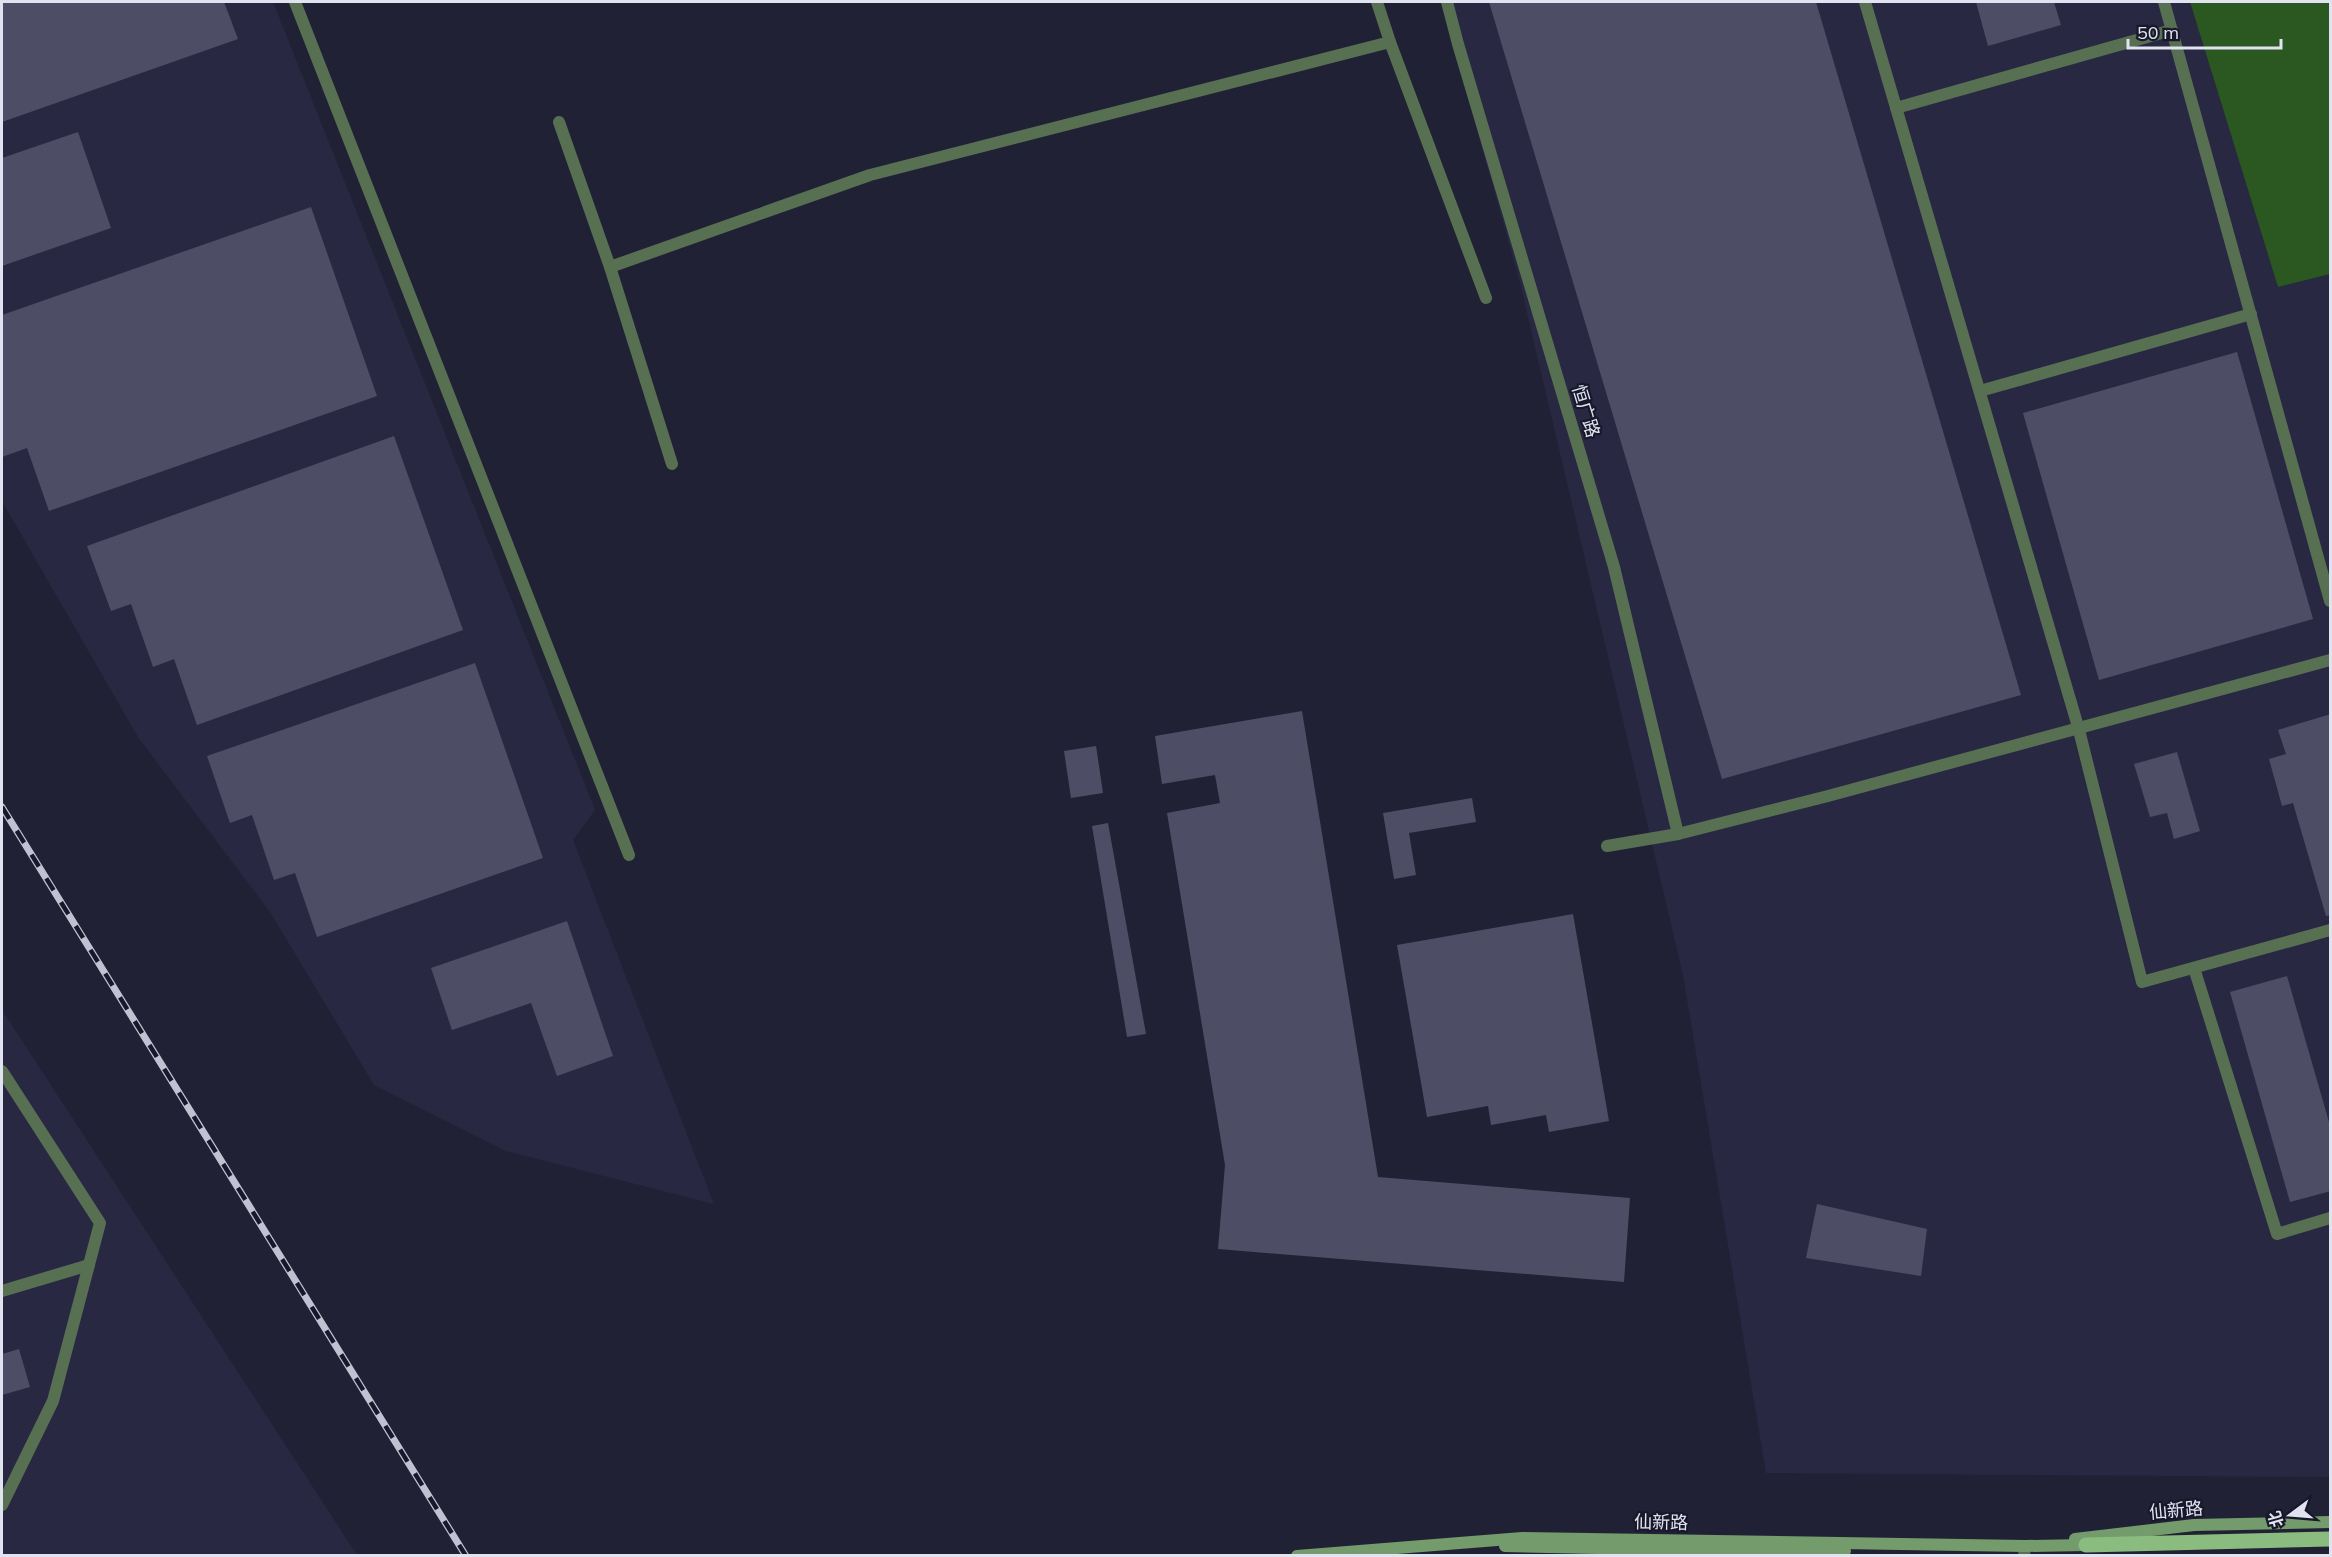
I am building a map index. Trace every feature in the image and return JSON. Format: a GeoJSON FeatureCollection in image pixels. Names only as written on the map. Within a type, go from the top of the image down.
{"type":"FeatureCollection","features":[{"type":"Feature","properties":{"kind":"main road","name":"仙新路"},"geometry":{"type":"LineString","coordinates":[[1297,1556],[1522,1538],[2026,1552],[2103,1534],[2194,1525],[2331,1522]]}},
{"type":"Feature","properties":{"kind":"main road"},"geometry":{"type":"LineString","coordinates":[[2086,1545],[2331,1539]]}},
{"type":"Feature","properties":{"kind":"main road","name":"仙新路"},"geometry":{"type":"LineString","coordinates":[[1371,1556],[1502,1546],[1788,1552],[2026,1552],[2086,1545]]}},
{"type":"Feature","properties":{"kind":"street"},"geometry":{"type":"LineString","coordinates":[[295,2],[629,855]]}},
{"type":"Feature","properties":{"kind":"street"},"geometry":{"type":"LineString","coordinates":[[1377,2],[1486,298]]}},
{"type":"Feature","properties":{"kind":"street","name":"恒广路"},"geometry":{"type":"LineString","coordinates":[[1447,2],[1614,567],[1678,834]]}},
{"type":"Feature","properties":{"kind":"street"},"geometry":{"type":"LineString","coordinates":[[1865,2],[2079,730],[2142,982],[2331,930]]}},
{"type":"Feature","properties":{"kind":"street"},"geometry":{"type":"LineString","coordinates":[[2164,2],[2331,601]]}},
{"type":"Feature","properties":{"kind":"street"},"geometry":{"type":"LineString","coordinates":[[1896,108],[2172,30]]}},
{"type":"Feature","properties":{"kind":"street"},"geometry":{"type":"LineString","coordinates":[[610,267],[870,175],[1390,42]]}},
{"type":"Feature","properties":{"kind":"street"},"geometry":{"type":"LineString","coordinates":[[559,122],[610,267],[672,464]]}},
{"type":"Feature","properties":{"kind":"street"},"geometry":{"type":"LineString","coordinates":[[1980,391],[2251,314]]}},
{"type":"Feature","properties":{"kind":"street"},"geometry":{"type":"LineString","coordinates":[[1607,846],[1678,834],[2079,730],[2331,660]]}},
{"type":"Feature","properties":{"kind":"street"},"geometry":{"type":"LineString","coordinates":[[2194,968],[2277,1234],[2331,1218]]}},
{"type":"Feature","properties":{"kind":"street"},"geometry":{"type":"LineString","coordinates":[[2,1071],[100,1223],[53,1401],[2,1505]]}},
{"type":"Feature","properties":{"kind":"street"},"geometry":{"type":"LineString","coordinates":[[2,1291],[89,1265]]}},
{"type":"Feature","properties":{"kind":"shaded area"},"geometry":{"type":"Polygon","coordinates":[[[2,2],[273,2],[595,810],[573,840],[714,1204],[506,1151],[374,1085],[270,912],[138,737],[2,501],[2,2]]]}},
{"type":"Feature","properties":{"kind":"shaded area"},"geometry":{"type":"Polygon","coordinates":[[[1441,2],[2190,2],[2278,287],[2330,274],[2330,1477],[1766,1473],[1683,975],[1519,279],[1441,2]]]}},
{"type":"Feature","properties":{"kind":"shaded area"},"geometry":{"type":"Polygon","coordinates":[[[2,1010],[357,1555],[2,1555],[2,1010]]]}},
{"type":"Feature","properties":{"kind":"green space"},"geometry":{"type":"Polygon","coordinates":[[[2190,2],[2330,2],[2330,274],[2278,287],[2190,2]]]}},
{"type":"Feature","properties":{"kind":"building"},"geometry":{"type":"Polygon","coordinates":[[[2,2],[224,2],[238,39],[2,122],[2,2]]]}},
{"type":"Feature","properties":{"kind":"building"},"geometry":{"type":"Polygon","coordinates":[[[1489,2],[1816,2],[2021,695],[1722,779],[1489,2]]]}},
{"type":"Feature","properties":{"kind":"building"},"geometry":{"type":"Polygon","coordinates":[[[1976,2],[2054,2],[2061,25],[1988,46],[1976,2]]]}},
{"type":"Feature","properties":{"kind":"building"},"geometry":{"type":"Polygon","coordinates":[[[78,132],[111,228],[2,266],[2,158],[78,132]]]}},
{"type":"Feature","properties":{"kind":"building"},"geometry":{"type":"Polygon","coordinates":[[[311,207],[377,396],[49,511],[27,448],[2,457],[2,315],[311,207]]]}},
{"type":"Feature","properties":{"kind":"building"},"geometry":{"type":"Polygon","coordinates":[[[2237,352],[2313,619],[2099,680],[2023,413],[2237,352]]]}},
{"type":"Feature","properties":{"kind":"building"},"geometry":{"type":"Polygon","coordinates":[[[394,436],[463,630],[197,725],[174,659],[153,667],[131,604],[111,611],[87,546],[394,436]]]}},
{"type":"Feature","properties":{"kind":"building"},"geometry":{"type":"Polygon","coordinates":[[[475,663],[543,858],[317,937],[295,873],[274,880],[252,815],[230,823],[207,756],[475,663]]]}},
{"type":"Feature","properties":{"kind":"building"},"geometry":{"type":"Polygon","coordinates":[[[1302,711],[1378,1177],[1630,1198],[1624,1282],[1218,1249],[1225,1165],[1167,813],[1220,803],[1215,775],[1162,784],[1155,736],[1302,711]]]}},
{"type":"Feature","properties":{"kind":"building"},"geometry":{"type":"Polygon","coordinates":[[[2331,714],[2331,915],[2326,916],[2293,803],[2282,806],[2269,759],[2286,754],[2278,730],[2331,714]]]}},
{"type":"Feature","properties":{"kind":"building"},"geometry":{"type":"Polygon","coordinates":[[[1096,746],[1103,793],[1071,798],[1064,751],[1096,746]]]}},
{"type":"Feature","properties":{"kind":"building"},"geometry":{"type":"Polygon","coordinates":[[[2177,752],[2200,831],[2174,839],[2167,813],[2150,817],[2134,764],[2177,752]]]}},
{"type":"Feature","properties":{"kind":"building"},"geometry":{"type":"Polygon","coordinates":[[[1472,798],[1476,822],[1409,833],[1416,875],[1394,879],[1383,813],[1472,798]]]}},
{"type":"Feature","properties":{"kind":"building"},"geometry":{"type":"Polygon","coordinates":[[[1108,823],[1146,1034],[1127,1037],[1092,826],[1108,823]]]}},
{"type":"Feature","properties":{"kind":"building"},"geometry":{"type":"Polygon","coordinates":[[[1573,914],[1609,1121],[1549,1132],[1546,1115],[1491,1125],[1488,1106],[1427,1117],[1397,945],[1573,914]]]}},
{"type":"Feature","properties":{"kind":"building"},"geometry":{"type":"Polygon","coordinates":[[[567,921],[613,1056],[557,1076],[531,1003],[452,1030],[431,968],[567,921]]]}},
{"type":"Feature","properties":{"kind":"building"},"geometry":{"type":"Polygon","coordinates":[[[2287,976],[2331,1129],[2331,1191],[2290,1202],[2230,992],[2287,976]]]}},
{"type":"Feature","properties":{"kind":"building"},"geometry":{"type":"Polygon","coordinates":[[[1817,1204],[1927,1229],[1921,1276],[1806,1258],[1817,1204]]]}},
{"type":"Feature","properties":{"kind":"building"},"geometry":{"type":"Polygon","coordinates":[[[19,1349],[30,1387],[2,1395],[2,1354],[19,1349]]]}},
{"type":"Feature","properties":{"kind":"railway"},"geometry":{"type":"LineString","coordinates":[[2,807],[466,1556]]}}]}
